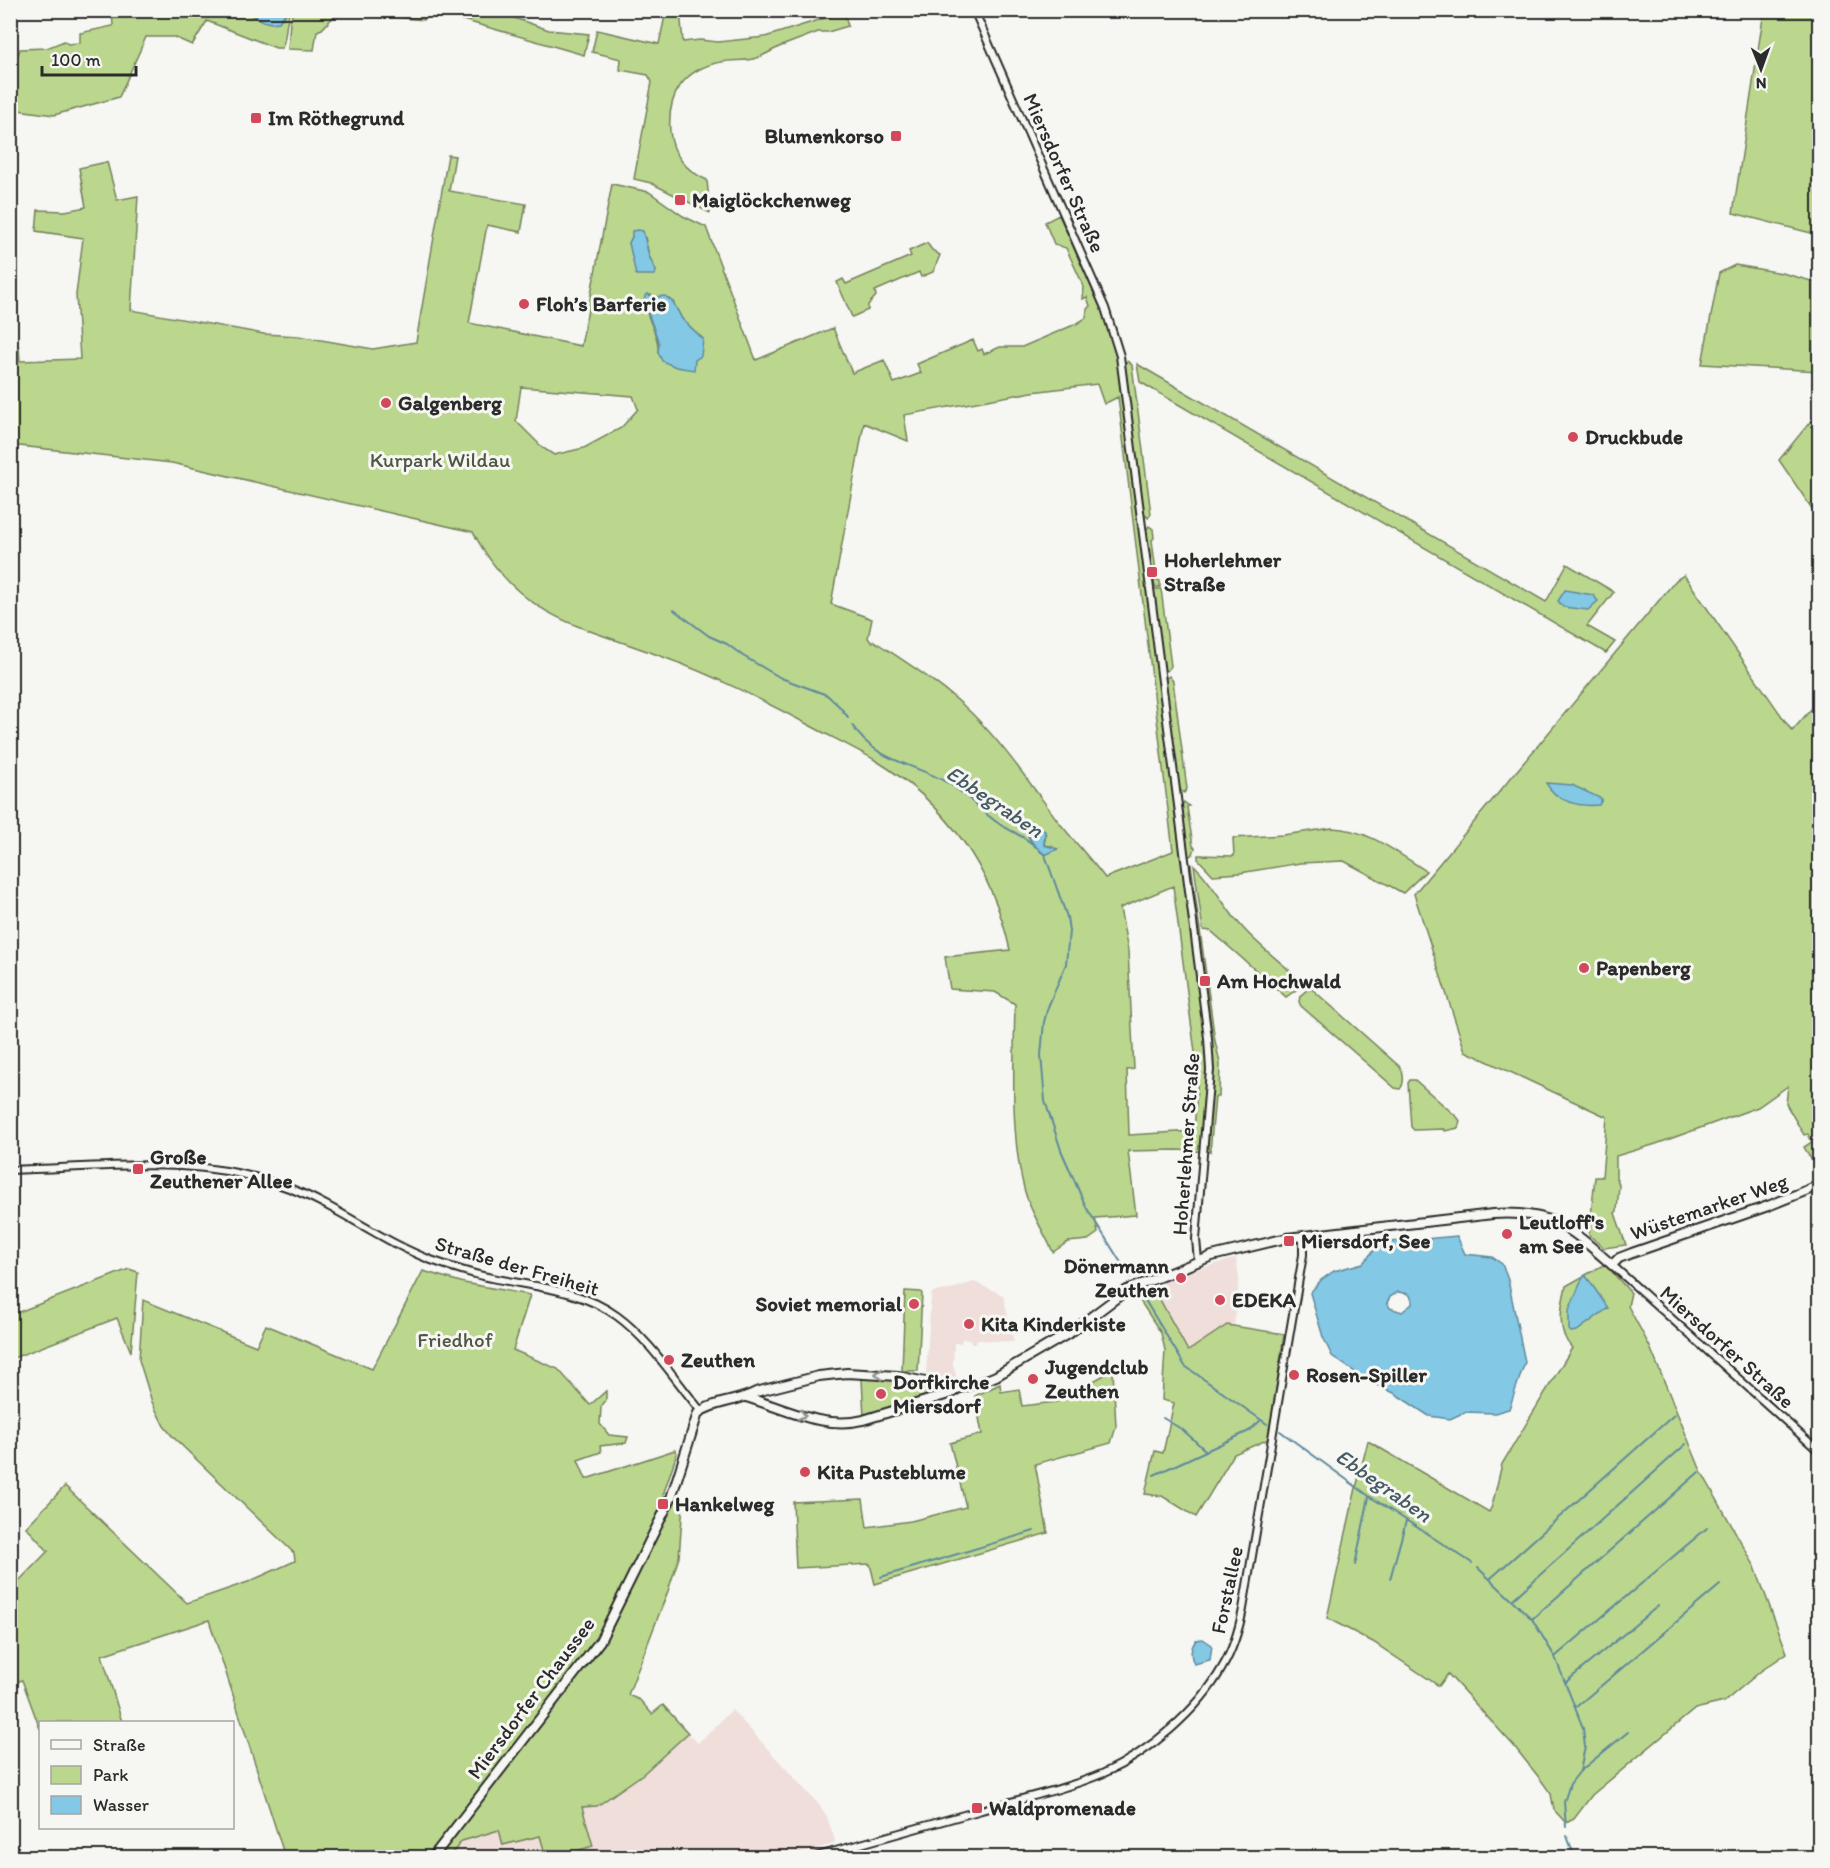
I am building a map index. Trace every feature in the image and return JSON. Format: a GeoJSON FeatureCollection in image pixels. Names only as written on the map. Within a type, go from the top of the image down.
{"type":"FeatureCollection","features":[{"type":"Feature","properties":{"kind":"main road","name":"Wüstemarker Weg"},"geometry":{"type":"LineString","coordinates":[[1612,1265],[1619,1258],[1632,1252],[1768,1206],[1820,1185]]}},
{"type":"Feature","properties":{"kind":"main road"},"geometry":{"type":"LineString","coordinates":[[746,1397],[830,1422],[846,1423],[940,1396],[985,1381],[1011,1368],[1078,1328],[1127,1290],[1198,1261],[1258,1244],[1303,1236],[1493,1215],[1534,1215],[1566,1227],[1612,1265]]}},
{"type":"Feature","properties":{"kind":"main road"},"geometry":{"type":"LineString","coordinates":[[701,1411],[756,1392],[841,1373],[898,1376],[957,1389]]}},
{"type":"Feature","properties":{"kind":"main road","name":"Miersdorfer Chaussee"},"geometry":{"type":"LineString","coordinates":[[432,1857],[600,1641],[671,1498],[695,1417],[701,1411]]}},
{"type":"Feature","properties":{"kind":"street","name":"Miersdorfer Straße"},"geometry":{"type":"LineString","coordinates":[[974,10],[1105,308],[1119,351]]}},
{"type":"Feature","properties":{"kind":"street","name":"Hoherlehmer Straße"},"geometry":{"type":"LineString","coordinates":[[1119,351],[1208,1038],[1210,1070],[1196,1233],[1198,1261]]}},
{"type":"Feature","properties":{"kind":"street","name":"Straße der Freiheit"},"geometry":{"type":"LineString","coordinates":[[10,1170],[190,1166],[238,1172],[276,1183],[309,1197],[400,1246],[433,1261],[474,1274],[580,1296],[604,1307],[632,1327],[701,1411]]}},
{"type":"Feature","properties":{"kind":"street","name":"Forstallee"},"geometry":{"type":"LineString","coordinates":[[811,1857],[997,1806],[1102,1773],[1128,1760],[1159,1738],[1181,1719],[1211,1684],[1229,1655],[1243,1612],[1304,1255],[1303,1236]]}},
{"type":"Feature","properties":{"kind":"street","name":"Miersdorfer Straße"},"geometry":{"type":"LineString","coordinates":[[1612,1265],[1820,1452]]}},
{"type":"Feature","properties":{"kind":"shaded area"},"geometry":{"type":"Polygon","coordinates":[[[1236,1258],[1239,1279],[1234,1326],[1227,1325],[1188,1351],[1152,1285],[1236,1258]]]}},
{"type":"Feature","properties":{"kind":"shaded area","name":"Kita Kinderkiste"},"geometry":{"type":"Polygon","coordinates":[[[974,1282],[1003,1295],[1014,1342],[977,1340],[976,1344],[971,1343],[971,1340],[962,1339],[961,1343],[954,1343],[953,1365],[957,1379],[926,1374],[933,1292],[974,1282]]]}},
{"type":"Feature","properties":{"kind":"shaded area"},"geometry":{"type":"Polygon","coordinates":[[[732,1710],[820,1806],[827,1817],[835,1841],[833,1844],[785,1858],[449,1858],[462,1841],[582,1807],[597,1806],[644,1774],[688,1733],[698,1743],[732,1710]]]}},
{"type":"Feature","properties":{"kind":"green space"},"geometry":{"type":"Polygon","coordinates":[[[149,10],[224,10],[239,12],[263,21],[284,17],[287,11],[290,11],[282,48],[276,48],[207,21],[192,45],[174,37],[146,37],[119,97],[54,115],[11,109],[10,44],[16,48],[14,56],[17,58],[20,49],[47,48],[64,41],[68,44],[80,43],[80,33],[113,26],[112,11],[134,11],[134,14],[145,15],[149,10]]]}},
{"type":"Feature","properties":{"kind":"green space"},"geometry":{"type":"Polygon","coordinates":[[[293,11],[426,11],[424,20],[338,12],[322,29],[317,31],[314,50],[288,49],[293,11]]]}},
{"type":"Feature","properties":{"kind":"green space"},"geometry":{"type":"Polygon","coordinates":[[[434,11],[494,11],[549,30],[589,34],[584,55],[456,18],[434,14],[434,11]]]}},
{"type":"Feature","properties":{"kind":"green space"},"geometry":{"type":"Polygon","coordinates":[[[666,11],[680,11],[683,42],[700,40],[718,42],[765,37],[844,12],[848,26],[828,32],[818,32],[749,60],[708,65],[688,77],[680,85],[675,95],[670,118],[671,139],[681,161],[693,172],[707,180],[710,213],[651,183],[634,179],[652,82],[648,75],[620,70],[621,59],[592,52],[597,30],[659,44],[666,11]]]}},
{"type":"Feature","properties":{"kind":"green space"},"geometry":{"type":"Polygon","coordinates":[[[1764,11],[1819,11],[1819,235],[1733,213],[1764,11]]]}},
{"type":"Feature","properties":{"kind":"green space","name":"Kurpark Wildau"},"geometry":{"type":"Polygon","coordinates":[[[448,155],[455,156],[449,191],[526,204],[521,232],[487,225],[469,323],[581,346],[612,184],[649,192],[683,216],[706,227],[756,360],[833,328],[852,373],[884,360],[894,383],[921,373],[917,364],[973,340],[978,351],[982,349],[984,354],[1000,347],[1022,347],[1086,318],[1087,309],[1090,306],[1087,297],[1083,299],[1084,287],[1066,248],[1054,244],[1045,222],[1059,215],[1109,326],[1118,362],[1191,930],[1197,930],[1189,866],[1191,864],[1220,1063],[1219,1097],[1215,1097],[1210,1152],[1128,1151],[1136,1215],[1095,1218],[1098,1233],[1088,1240],[1068,1242],[1053,1252],[1028,1202],[1019,1163],[1014,1118],[1015,1004],[995,992],[950,989],[945,957],[1010,950],[1002,920],[978,865],[945,818],[901,777],[875,760],[718,680],[554,615],[531,601],[510,584],[491,561],[473,532],[172,463],[11,445],[11,346],[19,347],[20,361],[80,359],[76,295],[83,238],[36,231],[38,210],[65,211],[86,207],[79,168],[107,162],[117,200],[138,196],[131,310],[264,334],[298,336],[373,349],[416,342],[448,155]],[[632,237],[629,243],[656,271],[649,256],[645,237],[632,237]],[[647,294],[646,308],[656,337],[658,352],[695,360],[703,339],[682,319],[673,302],[647,294]],[[1097,384],[1032,392],[904,415],[908,441],[864,423],[831,604],[872,619],[868,638],[872,643],[874,641],[931,679],[976,718],[1001,746],[1105,878],[1173,851],[1118,397],[1104,404],[1097,384]],[[521,387],[516,421],[543,448],[554,455],[584,448],[621,428],[638,409],[633,396],[521,387]],[[1032,833],[1029,838],[1045,855],[1052,846],[1044,845],[1046,834],[1032,833]],[[1173,886],[1120,908],[1128,951],[1134,1069],[1127,1070],[1129,1135],[1194,1131],[1198,1075],[1173,886]]]}},
{"type":"Feature","properties":{"kind":"green space"},"geometry":{"type":"Polygon","coordinates":[[[927,243],[940,255],[933,272],[921,277],[919,272],[875,291],[876,296],[868,305],[868,310],[852,317],[837,282],[843,279],[846,284],[911,256],[909,251],[927,243]]]}},
{"type":"Feature","properties":{"kind":"green space"},"geometry":{"type":"Polygon","coordinates":[[[1735,265],[1782,273],[1819,283],[1819,371],[1702,364],[1719,273],[1735,265]]]}},
{"type":"Feature","properties":{"kind":"green space"},"geometry":{"type":"Polygon","coordinates":[[[1127,361],[1132,365],[1151,514],[1148,518],[1144,513],[1124,366],[1127,361]]]}},
{"type":"Feature","properties":{"kind":"green space"},"geometry":{"type":"Polygon","coordinates":[[[1137,364],[1546,602],[1567,564],[1614,592],[1587,626],[1615,642],[1606,653],[1140,382],[1137,364]]]}},
{"type":"Feature","properties":{"kind":"green space"},"geometry":{"type":"Polygon","coordinates":[[[1819,411],[1819,519],[1779,460],[1819,411]]]}},
{"type":"Feature","properties":{"kind":"green space"},"geometry":{"type":"Polygon","coordinates":[[[1149,526],[1153,529],[1154,538],[1152,540],[1160,587],[1155,587],[1146,530],[1149,526]]]}},
{"type":"Feature","properties":{"kind":"green space"},"geometry":{"type":"Polygon","coordinates":[[[1684,575],[1792,731],[1819,700],[1819,1173],[1804,1147],[1812,1142],[1808,1134],[1804,1135],[1786,1104],[1788,1086],[1758,1107],[1616,1156],[1616,1178],[1619,1185],[1615,1213],[1626,1245],[1604,1248],[1589,1235],[1595,1177],[1602,1177],[1607,1117],[1465,1051],[1414,894],[1676,580],[1684,575]]]}},
{"type":"Feature","properties":{"kind":"green space"},"geometry":{"type":"Polygon","coordinates":[[[1153,589],[1161,589],[1171,666],[1167,671],[1164,669],[1153,589]]]}},
{"type":"Feature","properties":{"kind":"green space"},"geometry":{"type":"Polygon","coordinates":[[[1169,676],[1173,681],[1187,789],[1184,793],[1179,789],[1165,679],[1169,676]]]}},
{"type":"Feature","properties":{"kind":"green space"},"geometry":{"type":"Polygon","coordinates":[[[1184,802],[1189,806],[1187,807],[1195,848],[1193,854],[1188,857],[1182,806],[1184,802]]]}},
{"type":"Feature","properties":{"kind":"green space"},"geometry":{"type":"Polygon","coordinates":[[[1332,828],[1358,832],[1370,837],[1426,871],[1403,893],[1344,861],[1300,863],[1213,875],[1198,859],[1198,855],[1234,856],[1233,838],[1283,835],[1332,828]]]}},
{"type":"Feature","properties":{"kind":"green space"},"geometry":{"type":"Polygon","coordinates":[[[1194,865],[1243,928],[1299,979],[1300,987],[1286,997],[1211,931],[1203,930],[1194,865]]]}},
{"type":"Feature","properties":{"kind":"green space"},"geometry":{"type":"Polygon","coordinates":[[[1312,989],[1399,1066],[1403,1078],[1400,1089],[1395,1088],[1301,1006],[1300,996],[1312,989]]]}},
{"type":"Feature","properties":{"kind":"green space"},"geometry":{"type":"Polygon","coordinates":[[[1410,1080],[1415,1080],[1458,1118],[1460,1121],[1458,1128],[1445,1131],[1444,1129],[1414,1130],[1411,1127],[1408,1083],[1410,1080]]]}},
{"type":"Feature","properties":{"kind":"green space"},"geometry":{"type":"Polygon","coordinates":[[[1605,1264],[1631,1293],[1628,1306],[1650,1347],[1701,1471],[1755,1567],[1787,1653],[1724,1702],[1695,1709],[1592,1795],[1574,1819],[1566,1823],[1554,1810],[1551,1794],[1541,1780],[1514,1746],[1448,1674],[1439,1686],[1373,1642],[1327,1618],[1368,1441],[1489,1512],[1502,1464],[1572,1348],[1564,1334],[1561,1318],[1566,1286],[1605,1264]]]}},
{"type":"Feature","properties":{"kind":"green space"},"geometry":{"type":"Polygon","coordinates":[[[129,1269],[138,1272],[131,1352],[117,1318],[11,1359],[11,1315],[129,1269]]]}},
{"type":"Feature","properties":{"kind":"green space","name":"Friedhof"},"geometry":{"type":"Polygon","coordinates":[[[423,1271],[464,1283],[530,1295],[513,1350],[558,1369],[590,1405],[606,1391],[606,1400],[601,1407],[600,1424],[609,1435],[628,1437],[626,1443],[600,1446],[601,1452],[578,1460],[586,1479],[675,1450],[677,1453],[663,1495],[683,1504],[679,1557],[628,1695],[640,1700],[652,1714],[663,1705],[688,1733],[643,1774],[597,1806],[582,1807],[593,1846],[555,1857],[546,1857],[540,1836],[503,1845],[499,1830],[462,1841],[449,1857],[285,1857],[209,1620],[102,1655],[122,1721],[39,1721],[39,1726],[22,1680],[11,1684],[11,1589],[48,1551],[26,1527],[65,1486],[187,1603],[248,1582],[295,1561],[294,1553],[164,1426],[152,1402],[139,1360],[143,1300],[256,1346],[266,1325],[372,1369],[423,1271]]]}},
{"type":"Feature","properties":{"kind":"green space"},"geometry":{"type":"Polygon","coordinates":[[[1152,1285],[1188,1351],[1227,1325],[1284,1334],[1269,1439],[1234,1454],[1196,1517],[1162,1496],[1145,1494],[1155,1451],[1163,1453],[1174,1403],[1162,1400],[1165,1350],[1161,1333],[1135,1293],[1152,1285]]]}},
{"type":"Feature","properties":{"kind":"green space"},"geometry":{"type":"Polygon","coordinates":[[[905,1291],[922,1294],[918,1371],[902,1371],[905,1291]]]}},
{"type":"Feature","properties":{"kind":"green space"},"geometry":{"type":"Polygon","coordinates":[[[1113,1370],[1116,1427],[1111,1443],[1035,1464],[1048,1533],[875,1584],[870,1564],[796,1568],[793,1502],[863,1499],[867,1527],[911,1521],[966,1507],[950,1443],[982,1434],[975,1396],[1000,1384],[1001,1392],[1019,1389],[1022,1406],[1056,1402],[1113,1370]]]}},
{"type":"Feature","properties":{"kind":"green space"},"geometry":{"type":"Polygon","coordinates":[[[893,1378],[935,1387],[936,1392],[933,1396],[864,1417],[862,1379],[893,1378]]]}},
{"type":"Feature","properties":{"kind":"water"},"geometry":{"type":"Polygon","coordinates":[[[287,10],[279,22],[271,23],[238,11],[287,10]]]}},
{"type":"Feature","properties":{"kind":"water"},"geometry":{"type":"Polygon","coordinates":[[[632,231],[643,231],[649,256],[656,271],[655,275],[636,275],[629,243],[632,231]]]}},
{"type":"Feature","properties":{"kind":"water"},"geometry":{"type":"Polygon","coordinates":[[[647,294],[654,297],[665,296],[673,302],[682,319],[703,339],[701,356],[695,360],[694,370],[676,367],[662,361],[658,352],[659,343],[644,302],[647,294]]]}},
{"type":"Feature","properties":{"kind":"water"},"geometry":{"type":"Polygon","coordinates":[[[1565,590],[1593,595],[1598,601],[1588,610],[1563,607],[1558,601],[1565,590]]]}},
{"type":"Feature","properties":{"kind":"water"},"geometry":{"type":"Polygon","coordinates":[[[1546,783],[1572,785],[1602,799],[1599,805],[1569,802],[1556,795],[1546,783]]]}},
{"type":"Feature","properties":{"kind":"water"},"geometry":{"type":"Polygon","coordinates":[[[1036,827],[1045,831],[1044,845],[1058,849],[1045,855],[1033,844],[1026,832],[1032,833],[1036,827]]]}},
{"type":"Feature","properties":{"kind":"water"},"geometry":{"type":"Polygon","coordinates":[[[1457,1236],[1465,1254],[1492,1257],[1502,1264],[1508,1280],[1525,1362],[1509,1409],[1495,1413],[1465,1412],[1450,1419],[1429,1416],[1394,1393],[1368,1381],[1332,1356],[1323,1337],[1310,1293],[1321,1280],[1334,1271],[1363,1263],[1375,1249],[1381,1248],[1380,1243],[1457,1236]],[[1398,1292],[1390,1297],[1387,1303],[1390,1308],[1402,1312],[1412,1304],[1409,1294],[1398,1292]]]}},
{"type":"Feature","properties":{"kind":"water"},"geometry":{"type":"Polygon","coordinates":[[[1586,1276],[1608,1308],[1577,1331],[1571,1332],[1569,1330],[1569,1310],[1583,1277],[1586,1276]]]}},
{"type":"Feature","properties":{"kind":"water"},"geometry":{"type":"Polygon","coordinates":[[[1203,1639],[1212,1645],[1210,1660],[1194,1664],[1191,1655],[1193,1646],[1196,1640],[1203,1639]]]}},
{"type":"Feature","properties":{"kind":"waterway","name":"Ebbegraben"},"geometry":{"type":"LineString","coordinates":[[674,610],[709,636],[727,644],[781,678],[827,695],[848,717]]}},
{"type":"Feature","properties":{"kind":"waterway","name":"Ebbegraben"},"geometry":{"type":"LineString","coordinates":[[852,725],[872,747],[948,783],[991,818],[1036,847]]}},
{"type":"Feature","properties":{"kind":"waterway","name":"Ebbegraben"},"geometry":{"type":"LineString","coordinates":[[1040,851],[1045,855],[1067,917],[1069,931],[1066,964],[1044,1022],[1041,1055],[1045,1101],[1061,1150],[1086,1207],[1130,1277]]}},
{"type":"Feature","properties":{"kind":"waterway","name":"Ebbegraben"},"geometry":{"type":"LineString","coordinates":[[1140,1292],[1185,1366],[1267,1424]]}},
{"type":"Feature","properties":{"kind":"waterway"},"geometry":{"type":"LineString","coordinates":[[1491,1578],[1675,1414]]}},
{"type":"Feature","properties":{"kind":"waterway"},"geometry":{"type":"LineString","coordinates":[[1163,1418],[1183,1430],[1206,1451]]}},
{"type":"Feature","properties":{"kind":"waterway"},"geometry":{"type":"LineString","coordinates":[[1154,1475],[1249,1431],[1260,1421]]}},
{"type":"Feature","properties":{"kind":"waterway","name":"Ebbegraben"},"geometry":{"type":"LineString","coordinates":[[1280,1431],[1369,1496],[1472,1563]]}},
{"type":"Feature","properties":{"kind":"waterway"},"geometry":{"type":"LineString","coordinates":[[1512,1600],[1686,1444]]}},
{"type":"Feature","properties":{"kind":"waterway"},"geometry":{"type":"LineString","coordinates":[[1532,1619],[1699,1472]]}},
{"type":"Feature","properties":{"kind":"waterway"},"geometry":{"type":"LineString","coordinates":[[1355,1565],[1369,1497]]}},
{"type":"Feature","properties":{"kind":"waterway"},"geometry":{"type":"LineString","coordinates":[[1390,1579],[1406,1521]]}},
{"type":"Feature","properties":{"kind":"waterway"},"geometry":{"type":"LineString","coordinates":[[1556,1656],[1707,1528]]}},
{"type":"Feature","properties":{"kind":"waterway"},"geometry":{"type":"LineString","coordinates":[[881,1577],[1034,1531]]}},
{"type":"Feature","properties":{"kind":"waterway","name":"Ebbegraben"},"geometry":{"type":"LineString","coordinates":[[1478,1568],[1532,1619],[1555,1657],[1583,1728],[1585,1747],[1580,1771],[1570,1784],[1564,1802],[1566,1827]]}},
{"type":"Feature","properties":{"kind":"waterway"},"geometry":{"type":"LineString","coordinates":[[1576,1707],[1720,1585]]}},
{"type":"Feature","properties":{"kind":"waterway"},"geometry":{"type":"LineString","coordinates":[[1566,1682],[1658,1606]]}},
{"type":"Feature","properties":{"kind":"waterway"},"geometry":{"type":"LineString","coordinates":[[1580,1771],[1628,1732]]}},
{"type":"Feature","properties":{"kind":"waterway","name":"Ebbegraben"},"geometry":{"type":"LineString","coordinates":[[1567,1836],[1575,1858]]}},
{"type":"Feature","properties":{"kind":"place","name":"Im Röthegrund"},"geometry":{"type":"Point","coordinates":[256,118]}},
{"type":"Feature","properties":{"kind":"place","name":"Blumenkorso"},"geometry":{"type":"Point","coordinates":[896,136]}},
{"type":"Feature","properties":{"kind":"place","name":"Maiglöckchenweg"},"geometry":{"type":"Point","coordinates":[680,200]}},
{"type":"Feature","properties":{"kind":"place","name":"Floh’s Barferie"},"geometry":{"type":"Point","coordinates":[524,304]}},
{"type":"Feature","properties":{"kind":"place","name":"Galgenberg"},"geometry":{"type":"Point","coordinates":[386,403]}},
{"type":"Feature","properties":{"kind":"place","name":"Druckbude"},"geometry":{"type":"Point","coordinates":[1573,437]}},
{"type":"Feature","properties":{"kind":"place","name":"Hoherlehmer Straße"},"geometry":{"type":"Point","coordinates":[1152,572]}},
{"type":"Feature","properties":{"kind":"place","name":"Papenberg"},"geometry":{"type":"Point","coordinates":[1584,968]}},
{"type":"Feature","properties":{"kind":"place","name":"Am Hochwald"},"geometry":{"type":"Point","coordinates":[1205,981]}},
{"type":"Feature","properties":{"kind":"place","name":"Große Zeuthener Allee"},"geometry":{"type":"Point","coordinates":[138,1169]}},
{"type":"Feature","properties":{"kind":"place","name":"Leutloff's am See"},"geometry":{"type":"Point","coordinates":[1507,1234]}},
{"type":"Feature","properties":{"kind":"place","name":"Miersdorf, See"},"geometry":{"type":"Point","coordinates":[1289,1241]}},
{"type":"Feature","properties":{"kind":"place","name":"Dönermann Zeuthen"},"geometry":{"type":"Point","coordinates":[1181,1278]}},
{"type":"Feature","properties":{"kind":"place","name":"EDEKA"},"geometry":{"type":"Point","coordinates":[1220,1300]}},
{"type":"Feature","properties":{"kind":"place","name":"Soviet memorial"},"geometry":{"type":"Point","coordinates":[914,1304]}},
{"type":"Feature","properties":{"kind":"place","name":"Kita Kinderkiste"},"geometry":{"type":"Point","coordinates":[969,1324]}},
{"type":"Feature","properties":{"kind":"place","name":"Zeuthen"},"geometry":{"type":"Point","coordinates":[669,1360]}},
{"type":"Feature","properties":{"kind":"place","name":"Rosen-Spiller"},"geometry":{"type":"Point","coordinates":[1294,1375]}},
{"type":"Feature","properties":{"kind":"place","name":"Jugendclub Zeuthen"},"geometry":{"type":"Point","coordinates":[1033,1379]}},
{"type":"Feature","properties":{"kind":"place","name":"Dorfkirche Miersdorf"},"geometry":{"type":"Point","coordinates":[881,1394]}},
{"type":"Feature","properties":{"kind":"place","name":"Kita Pusteblume"},"geometry":{"type":"Point","coordinates":[805,1472]}},
{"type":"Feature","properties":{"kind":"place","name":"Hankelweg"},"geometry":{"type":"Point","coordinates":[663,1504]}},
{"type":"Feature","properties":{"kind":"place","name":"Waldpromenade"},"geometry":{"type":"Point","coordinates":[977,1808]}}]}
